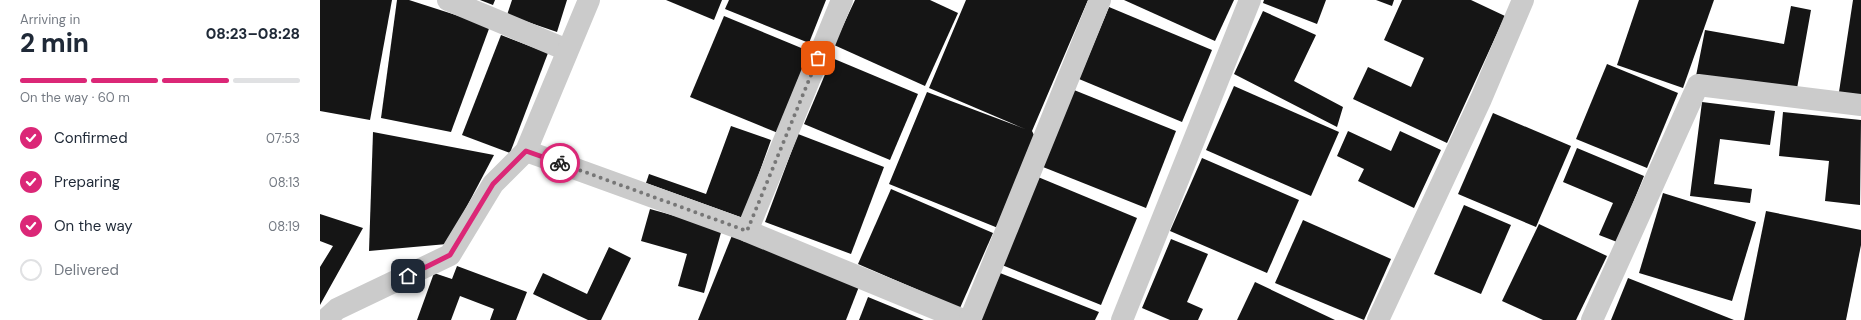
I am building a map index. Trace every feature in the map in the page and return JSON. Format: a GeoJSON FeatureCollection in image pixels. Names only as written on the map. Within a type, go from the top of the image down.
{"type":"FeatureCollection","features":[{"type":"Feature","properties":{"kind":"street"},"geometry":{"type":"LineString","coordinates":[[448,0],[567,50]]}},
{"type":"Feature","properties":{"kind":"street"},"geometry":{"type":"LineString","coordinates":[[325,320],[336,309],[450,255],[493,184],[526,151],[589,0]]}},
{"type":"Feature","properties":{"kind":"street"},"geometry":{"type":"LineString","coordinates":[[747,231],[842,0]]}},
{"type":"Feature","properties":{"kind":"street"},"geometry":{"type":"LineString","coordinates":[[970,320],[1100,0]]}},
{"type":"Feature","properties":{"kind":"street"},"geometry":{"type":"LineString","coordinates":[[1122,320],[1250,0]]}},
{"type":"Feature","properties":{"kind":"street"},"geometry":{"type":"LineString","coordinates":[[1378,320],[1481,99],[1523,0]]}},
{"type":"Feature","properties":{"kind":"street"},"geometry":{"type":"LineString","coordinates":[[1592,320],[1698,84],[1861,105]]}},
{"type":"Feature","properties":{"kind":"street"},"geometry":{"type":"LineString","coordinates":[[526,151],[747,231],[964,320]]}},
{"type":"Feature","properties":{"kind":"building"},"geometry":{"type":"Polygon","coordinates":[[[320,0],[392,0],[370,120],[320,111],[320,0]]]}},
{"type":"Feature","properties":{"kind":"building"},"geometry":{"type":"Polygon","coordinates":[[[397,0],[409,0],[490,26],[451,132],[381,118],[397,0]]]}},
{"type":"Feature","properties":{"kind":"building"},"geometry":{"type":"Polygon","coordinates":[[[480,0],[495,0],[493,5],[480,0]]]}},
{"type":"Feature","properties":{"kind":"building"},"geometry":{"type":"Polygon","coordinates":[[[512,0],[567,0],[557,32],[507,15],[512,0]]]}},
{"type":"Feature","properties":{"kind":"building"},"geometry":{"type":"Polygon","coordinates":[[[666,0],[722,0],[714,20],[666,0]]]}},
{"type":"Feature","properties":{"kind":"building"},"geometry":{"type":"Polygon","coordinates":[[[729,0],[826,0],[809,43],[725,9],[729,0]]]}},
{"type":"Feature","properties":{"kind":"building"},"geometry":{"type":"Polygon","coordinates":[[[855,0],[930,0],[958,13],[925,86],[834,45],[855,0]]]}},
{"type":"Feature","properties":{"kind":"building"},"geometry":{"type":"Polygon","coordinates":[[[966,0],[1088,0],[1032,131],[1035,137],[998,228],[889,184],[927,92],[1025,129],[929,88],[966,0]]]}},
{"type":"Feature","properties":{"kind":"building"},"geometry":{"type":"Polygon","coordinates":[[[1124,0],[1234,0],[1215,41],[1124,0]]]}},
{"type":"Feature","properties":{"kind":"building"},"geometry":{"type":"Polygon","coordinates":[[[1264,0],[1326,0],[1317,24],[1263,3],[1264,0]]]}},
{"type":"Feature","properties":{"kind":"building"},"geometry":{"type":"Polygon","coordinates":[[[1376,0],[1394,0],[1392,6],[1376,0]]]}},
{"type":"Feature","properties":{"kind":"building"},"geometry":{"type":"Polygon","coordinates":[[[1402,0],[1471,0],[1505,16],[1447,143],[1353,99],[1368,67],[1411,87],[1424,58],[1384,40],[1402,0]]]}},
{"type":"Feature","properties":{"kind":"building"},"geometry":{"type":"Polygon","coordinates":[[[1639,0],[1714,0],[1683,88],[1617,65],[1639,0]]]}},
{"type":"Feature","properties":{"kind":"building"},"geometry":{"type":"Polygon","coordinates":[[[1853,0],[1861,0],[1861,95],[1839,92],[1853,0]]]}},
{"type":"Feature","properties":{"kind":"building"},"geometry":{"type":"Polygon","coordinates":[[[1791,6],[1811,10],[1796,94],[1696,76],[1705,30],[1784,44],[1791,6]]]}},
{"type":"Feature","properties":{"kind":"building"},"geometry":{"type":"Polygon","coordinates":[[[1109,7],[1212,50],[1182,122],[1079,79],[1109,7]]]}},
{"type":"Feature","properties":{"kind":"building"},"geometry":{"type":"Polygon","coordinates":[[[1263,11],[1316,35],[1294,81],[1343,107],[1337,127],[1234,74],[1263,11]]]}},
{"type":"Feature","properties":{"kind":"building"},"geometry":{"type":"Polygon","coordinates":[[[724,16],[811,52],[778,133],[690,97],[724,16]]]}},
{"type":"Feature","properties":{"kind":"building"},"geometry":{"type":"Polygon","coordinates":[[[501,35],[548,53],[510,153],[462,135],[501,35]]]}},
{"type":"Feature","properties":{"kind":"building"},"geometry":{"type":"Polygon","coordinates":[[[832,58],[918,94],[890,160],[804,124],[832,58]]]}},
{"type":"Feature","properties":{"kind":"building"},"geometry":{"type":"Polygon","coordinates":[[[1607,64],[1678,93],[1647,168],[1576,139],[1607,64]]]}},
{"type":"Feature","properties":{"kind":"building"},"geometry":{"type":"Polygon","coordinates":[[[1234,86],[1339,132],[1311,196],[1206,150],[1234,86]]]}},
{"type":"Feature","properties":{"kind":"building"},"geometry":{"type":"Polygon","coordinates":[[[1074,90],[1176,131],[1146,208],[1043,167],[1074,90]]]}},
{"type":"Feature","properties":{"kind":"building"},"geometry":{"type":"Polygon","coordinates":[[[1702,102],[1775,111],[1770,145],[1720,139],[1714,184],[1752,189],[1750,203],[1690,196],[1702,102]]]}},
{"type":"Feature","properties":{"kind":"building"},"geometry":{"type":"Polygon","coordinates":[[[1783,112],[1861,120],[1860,205],[1825,201],[1829,161],[1779,156],[1783,112]]]}},
{"type":"Feature","properties":{"kind":"building"},"geometry":{"type":"Polygon","coordinates":[[[1493,113],[1571,146],[1536,227],[1458,194],[1493,113]]]}},
{"type":"Feature","properties":{"kind":"building"},"geometry":{"type":"Polygon","coordinates":[[[731,126],[771,140],[743,218],[646,183],[649,174],[706,194],[731,126]]]}},
{"type":"Feature","properties":{"kind":"building"},"geometry":{"type":"Polygon","coordinates":[[[1348,131],[1391,151],[1400,131],[1441,150],[1414,208],[1358,181],[1364,169],[1337,156],[1348,131]]]}},
{"type":"Feature","properties":{"kind":"building"},"geometry":{"type":"Polygon","coordinates":[[[373,132],[494,155],[447,244],[369,251],[373,132]]]}},
{"type":"Feature","properties":{"kind":"building"},"geometry":{"type":"Polygon","coordinates":[[[798,134],[884,167],[851,254],[765,222],[798,134]]]}},
{"type":"Feature","properties":{"kind":"building"},"geometry":{"type":"Polygon","coordinates":[[[1577,148],[1644,176],[1617,242],[1599,235],[1613,203],[1563,182],[1577,148]]]}},
{"type":"Feature","properties":{"kind":"building"},"geometry":{"type":"Polygon","coordinates":[[[1202,158],[1299,200],[1267,273],[1170,231],[1202,158]]]}},
{"type":"Feature","properties":{"kind":"building"},"geometry":{"type":"Polygon","coordinates":[[[1038,177],[1137,218],[1101,305],[1002,265],[1038,177]]]}},
{"type":"Feature","properties":{"kind":"building"},"geometry":{"type":"Polygon","coordinates":[[[891,189],[993,233],[960,308],[858,264],[891,189]]]}},
{"type":"Feature","properties":{"kind":"building"},"geometry":{"type":"Polygon","coordinates":[[[1663,193],[1756,222],[1732,301],[1639,273],[1663,193]]]}},
{"type":"Feature","properties":{"kind":"building"},"geometry":{"type":"Polygon","coordinates":[[[1464,205],[1511,225],[1481,294],[1434,274],[1464,205]]]}},
{"type":"Feature","properties":{"kind":"building"},"geometry":{"type":"Polygon","coordinates":[[[650,209],[722,229],[704,293],[678,286],[687,254],[641,241],[650,209]]]}},
{"type":"Feature","properties":{"kind":"building"},"geometry":{"type":"Polygon","coordinates":[[[1766,211],[1861,230],[1861,245],[1846,320],[1744,320],[1766,211]]]}},
{"type":"Feature","properties":{"kind":"building"},"geometry":{"type":"Polygon","coordinates":[[[320,214],[363,228],[320,305],[320,267],[333,246],[320,241],[320,214]]]}},
{"type":"Feature","properties":{"kind":"building"},"geometry":{"type":"Polygon","coordinates":[[[1303,220],[1391,259],[1364,320],[1275,283],[1303,220]]]}},
{"type":"Feature","properties":{"kind":"building"},"geometry":{"type":"Polygon","coordinates":[[[1539,224],[1607,256],[1576,320],[1543,320],[1502,301],[1539,224]]]}},
{"type":"Feature","properties":{"kind":"building"},"geometry":{"type":"Polygon","coordinates":[[[733,233],[860,284],[846,320],[698,320],[733,233]]]}},
{"type":"Feature","properties":{"kind":"building"},"geometry":{"type":"Polygon","coordinates":[[[1171,239],[1208,254],[1187,302],[1203,309],[1198,320],[1170,320],[1142,308],[1171,239]]]}},
{"type":"Feature","properties":{"kind":"building"},"geometry":{"type":"Polygon","coordinates":[[[609,247],[631,258],[601,320],[588,320],[533,294],[543,273],[587,294],[609,247]]]}},
{"type":"Feature","properties":{"kind":"building"},"geometry":{"type":"Polygon","coordinates":[[[457,266],[527,292],[516,320],[490,320],[494,309],[460,296],[451,320],[417,320],[434,273],[452,279],[457,266]]]}},
{"type":"Feature","properties":{"kind":"building"},"geometry":{"type":"Polygon","coordinates":[[[1000,273],[1099,312],[1095,320],[981,320],[1000,273]]]}},
{"type":"Feature","properties":{"kind":"building"},"geometry":{"type":"Polygon","coordinates":[[[1628,278],[1734,320],[1611,320],[1628,278]]]}},
{"type":"Feature","properties":{"kind":"building"},"geometry":{"type":"Polygon","coordinates":[[[1255,282],[1335,320],[1237,320],[1255,282]]]}},
{"type":"Feature","properties":{"kind":"building"},"geometry":{"type":"Polygon","coordinates":[[[868,297],[924,320],[859,320],[868,297]]]}},
{"type":"Feature","properties":{"kind":"way so far"},"geometry":{"type":"LineString","coordinates":[[560,163],[747,231],[818,58]]}},
{"type":"Feature","properties":{"kind":"route"},"geometry":{"type":"LineString","coordinates":[[408,276],[450,255],[493,184],[526,151],[560,163]]}}]}
